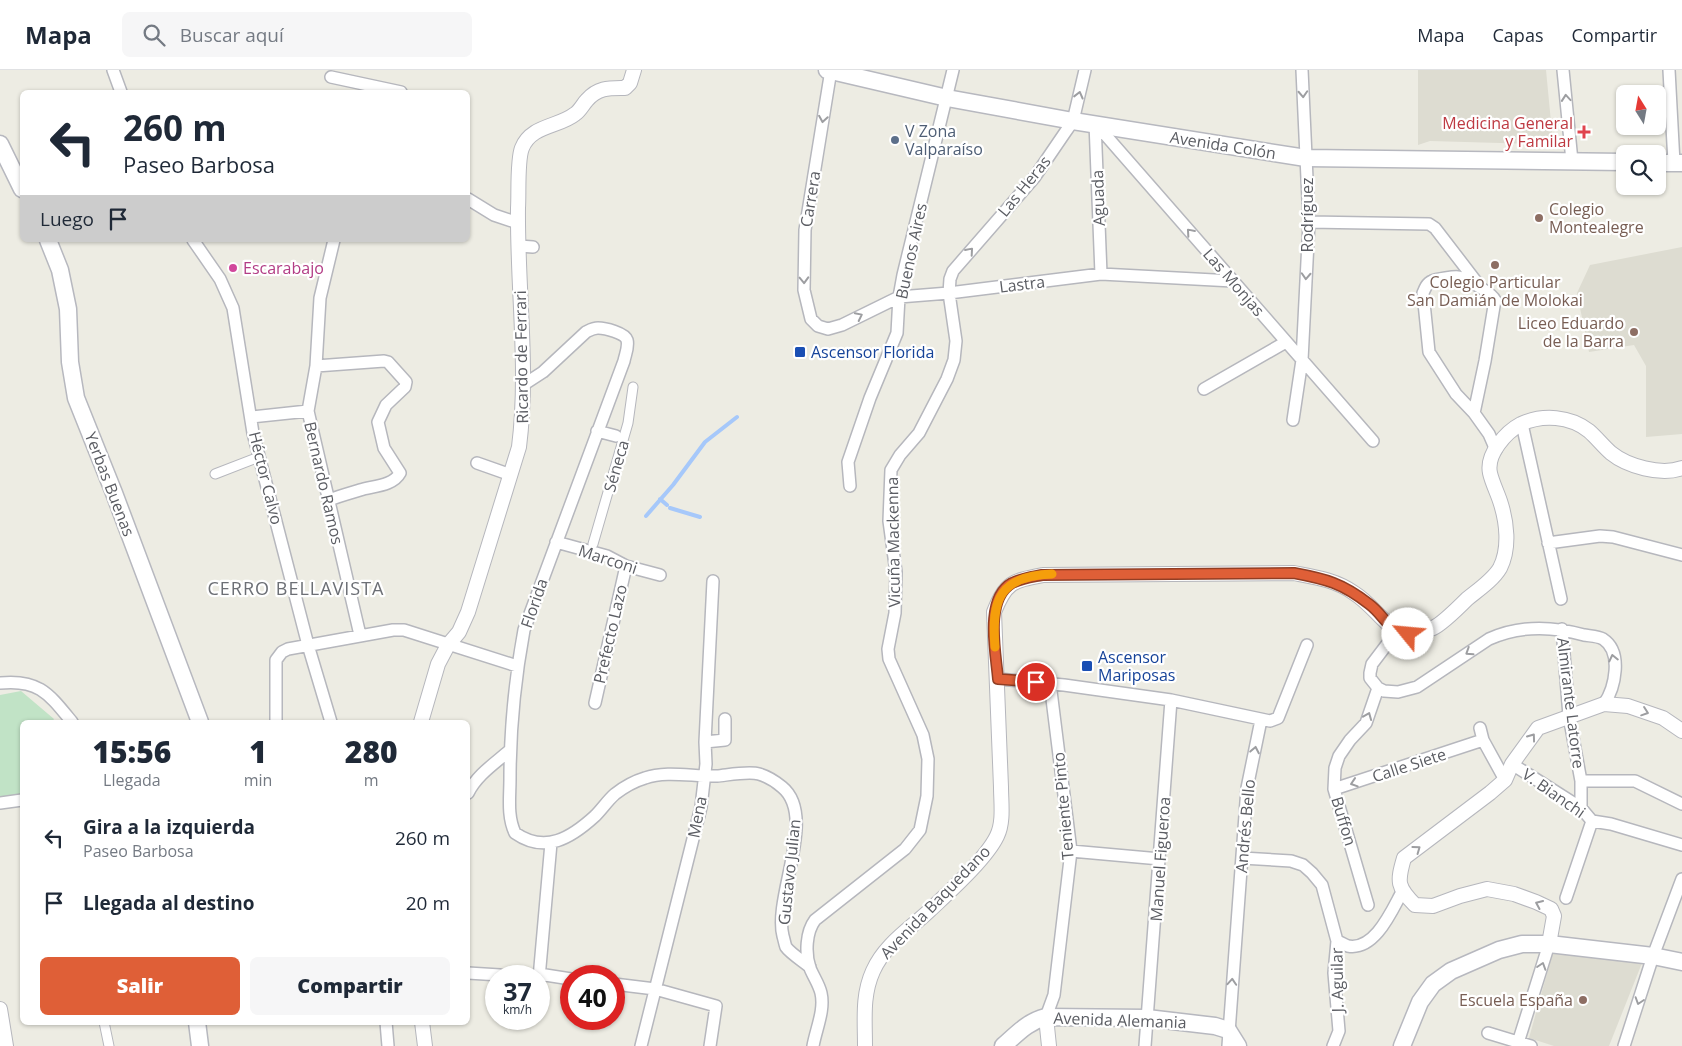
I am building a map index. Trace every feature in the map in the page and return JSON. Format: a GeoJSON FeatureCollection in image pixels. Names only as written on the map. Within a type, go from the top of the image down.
{"type":"FeatureCollection","features":[{"type":"Feature","properties":{"kind":"main road","name":"Avenida Colón"},"geometry":{"type":"LineString","coordinates":[[829,70],[947,98],[1073,121],[1306,158],[1616,162]]}},
{"type":"Feature","properties":{"kind":"main road"},"geometry":{"type":"LineString","coordinates":[[0,144],[20,185]]}},
{"type":"Feature","properties":{"kind":"main road","name":"Yerbas Buenas"},"geometry":{"type":"LineString","coordinates":[[49,242],[60,270],[68,309],[70,362],[76,398],[114,493],[199,720]]}},
{"type":"Feature","properties":{"kind":"main road"},"geometry":{"type":"LineString","coordinates":[[1402,1046],[1420,1002],[1434,984],[1451,972],[1499,950],[1522,944],[1549,944],[1653,956],[1682,962]]}},
{"type":"Feature","properties":{"kind":"main road","name":"Avenida Alemania"},"geometry":{"type":"LineString","coordinates":[[1003,1046],[1034,1020],[1046,1017],[1146,1018],[1215,1026],[1228,1038]]}},
{"type":"Feature","properties":{"kind":"main road"},"geometry":{"type":"LineString","coordinates":[[196,1025],[200,1046]]}},
{"type":"Feature","properties":{"kind":"main road"},"geometry":{"type":"LineString","coordinates":[[1228,1038],[1238,1046]]}},
{"type":"Feature","properties":{"kind":"street"},"geometry":{"type":"LineString","coordinates":[[113,70],[120,90]]}},
{"type":"Feature","properties":{"kind":"street","name":"Ricardo de Ferrari"},"geometry":{"type":"LineString","coordinates":[[422,720],[438,664],[448,645],[459,632],[468,612],[519,447],[523,420],[526,246],[518,223],[522,148],[531,136],[541,128],[563,121],[576,114],[591,96],[597,92],[609,88],[625,88],[630,83],[634,70]]}},
{"type":"Feature","properties":{"kind":"street","name":"Carrera"},"geometry":{"type":"LineString","coordinates":[[818,326],[811,319],[804,290],[805,230],[829,70]]}},
{"type":"Feature","properties":{"kind":"street","name":"Buenos Aires"},"geometry":{"type":"LineString","coordinates":[[850,486],[848,462],[870,398],[897,334],[899,297],[903,275],[953,70]]}},
{"type":"Feature","properties":{"kind":"street","name":"Las Heras"},"geometry":{"type":"LineString","coordinates":[[949,293],[950,279],[953,271],[1034,178],[1073,121],[1085,70]]}},
{"type":"Feature","properties":{"kind":"street","name":"Rodríguez"},"geometry":{"type":"LineString","coordinates":[[1302,70],[1309,222],[1302,360]]}},
{"type":"Feature","properties":{"kind":"street"},"geometry":{"type":"LineString","coordinates":[[1563,70],[1572,161]]}},
{"type":"Feature","properties":{"kind":"street"},"geometry":{"type":"LineString","coordinates":[[1669,70],[1678,163]]}},
{"type":"Feature","properties":{"kind":"street"},"geometry":{"type":"LineString","coordinates":[[332,77],[377,90]]}},
{"type":"Feature","properties":{"kind":"street","name":"Aguada"},"geometry":{"type":"LineString","coordinates":[[1095,123],[1100,274]]}},
{"type":"Feature","properties":{"kind":"street","name":"Las Monjas"},"geometry":{"type":"LineString","coordinates":[[1095,123],[1373,441]]}},
{"type":"Feature","properties":{"kind":"street"},"geometry":{"type":"LineString","coordinates":[[470,200],[494,215],[518,223]]}},
{"type":"Feature","properties":{"kind":"street"},"geometry":{"type":"LineString","coordinates":[[1309,222],[1429,224],[1435,228],[1480,287]]}},
{"type":"Feature","properties":{"kind":"street","name":"Héctor Calvo"},"geometry":{"type":"LineString","coordinates":[[194,242],[220,279],[233,308],[259,457],[308,645],[330,720]]}},
{"type":"Feature","properties":{"kind":"street","name":"Bernardo Ramos"},"geometry":{"type":"LineString","coordinates":[[334,242],[320,298],[316,366],[308,411],[360,635]]}},
{"type":"Feature","properties":{"kind":"street","name":"Lastra"},"geometry":{"type":"LineString","coordinates":[[818,326],[828,329],[842,325],[899,297],[949,293],[1100,274],[1233,282]]}},
{"type":"Feature","properties":{"kind":"street"},"geometry":{"type":"LineString","coordinates":[[1474,413],[1496,304],[1494,297],[1480,287],[1459,277],[1433,280],[1427,284],[1423,293],[1429,352],[1456,394],[1474,413],[1489,434],[1496,450]]}},
{"type":"Feature","properties":{"kind":"street","name":"Vicuña Mackenna"},"geometry":{"type":"LineString","coordinates":[[813,1046],[822,1010],[821,992],[810,967],[808,942],[810,927],[815,920],[905,849],[920,830],[927,796],[928,759],[923,735],[888,659],[888,649],[895,613],[896,572],[889,521],[891,470],[900,455],[919,433],[954,360],[956,341],[949,293]]}},
{"type":"Feature","properties":{"kind":"street","name":"Florida"},"geometry":{"type":"LineString","coordinates":[[523,385],[561,356],[586,332],[593,328],[601,328],[626,337],[628,346],[624,361],[524,630],[517,666],[509,751],[510,816],[515,833],[526,841],[551,843]]}},
{"type":"Feature","properties":{"kind":"street"},"geometry":{"type":"LineString","coordinates":[[1204,388],[1286,342]]}},
{"type":"Feature","properties":{"kind":"street"},"geometry":{"type":"LineString","coordinates":[[1293,420],[1302,360]]}},
{"type":"Feature","properties":{"kind":"street"},"geometry":{"type":"LineString","coordinates":[[316,366],[384,361],[388,362],[406,382],[405,387],[386,405],[378,422],[384,448],[400,473],[398,478],[381,486],[361,489],[329,500]]}},
{"type":"Feature","properties":{"kind":"street","name":"Séneca"},"geometry":{"type":"LineString","coordinates":[[593,544],[628,424],[633,387]]}},
{"type":"Feature","properties":{"kind":"street"},"geometry":{"type":"LineString","coordinates":[[251,417],[308,411]]}},
{"type":"Feature","properties":{"kind":"street"},"geometry":{"type":"LineString","coordinates":[[1604,704],[1614,686],[1616,672],[1611,649],[1603,639],[1562,629],[1516,629],[1489,639],[1417,686],[1398,692],[1384,691],[1378,688],[1370,678],[1370,672],[1372,664],[1397,631],[1408,634],[1434,628],[1481,588],[1499,569],[1506,547],[1506,537],[1502,504],[1490,472],[1492,457],[1502,441],[1522,424],[1548,418],[1566,419],[1588,430],[1612,454],[1638,467],[1670,470],[1682,468]]}},
{"type":"Feature","properties":{"kind":"street"},"geometry":{"type":"LineString","coordinates":[[1522,424],[1561,599]]}},
{"type":"Feature","properties":{"kind":"street"},"geometry":{"type":"LineString","coordinates":[[598,431],[616,436]]}},
{"type":"Feature","properties":{"kind":"street"},"geometry":{"type":"LineString","coordinates":[[216,474],[259,457]]}},
{"type":"Feature","properties":{"kind":"street"},"geometry":{"type":"LineString","coordinates":[[477,463],[510,475]]}},
{"type":"Feature","properties":{"kind":"street"},"geometry":{"type":"LineString","coordinates":[[1548,543],[1600,536],[1613,537],[1682,555]]}},
{"type":"Feature","properties":{"kind":"street","name":"Marconi"},"geometry":{"type":"LineString","coordinates":[[556,542],[607,556],[626,566],[660,575]]}},
{"type":"Feature","properties":{"kind":"street","name":"Prefecto Lazo"},"geometry":{"type":"LineString","coordinates":[[595,703],[626,566]]}},
{"type":"Feature","properties":{"kind":"street","name":"Avenida Baquedano"},"geometry":{"type":"LineString","coordinates":[[865,1046],[866,992],[878,960],[903,932],[930,910],[984,856],[998,835],[1001,816],[1001,787],[994,612],[1001,593],[1011,584],[1025,578],[1042,575],[1294,573],[1333,581],[1354,592],[1397,631]]}},
{"type":"Feature","properties":{"kind":"street","name":"Mena"},"geometry":{"type":"LineString","coordinates":[[641,1046],[701,807],[713,581]]}},
{"type":"Feature","properties":{"kind":"street","name":"Almirante Latorre"},"geometry":{"type":"LineString","coordinates":[[1562,629],[1569,716],[1580,781],[1581,808]]}},
{"type":"Feature","properties":{"kind":"street"},"geometry":{"type":"LineString","coordinates":[[276,720],[276,660],[282,652],[288,649],[360,635],[404,630],[517,666]]}},
{"type":"Feature","properties":{"kind":"street"},"geometry":{"type":"LineString","coordinates":[[998,679],[1050,683],[1171,700],[1270,721],[1278,718],[1307,645]]}},
{"type":"Feature","properties":{"kind":"street"},"geometry":{"type":"LineString","coordinates":[[0,683],[22,682],[50,695],[70,720]]}},
{"type":"Feature","properties":{"kind":"street","name":"Teniente Pinto"},"geometry":{"type":"LineString","coordinates":[[1046,1017],[1054,995],[1070,851],[1050,683]]}},
{"type":"Feature","properties":{"kind":"street","name":"Buffon"},"geometry":{"type":"LineString","coordinates":[[1368,905],[1334,789],[1335,768],[1339,756],[1350,740],[1366,723],[1378,688]]}},
{"type":"Feature","properties":{"kind":"street","name":"Manuel Figueroa"},"geometry":{"type":"LineString","coordinates":[[1145,1046],[1171,700]]}},
{"type":"Feature","properties":{"kind":"street"},"geometry":{"type":"LineString","coordinates":[[1337,941],[1349,946],[1360,945],[1373,938],[1381,930],[1402,892],[1400,873],[1404,858],[1505,780],[1512,764],[1538,728],[1604,704],[1628,706],[1664,718],[1682,731]]}},
{"type":"Feature","properties":{"kind":"street"},"geometry":{"type":"LineString","coordinates":[[705,742],[725,740],[725,719]]}},
{"type":"Feature","properties":{"kind":"street","name":"Andrés Bello"},"geometry":{"type":"LineString","coordinates":[[1228,1038],[1247,788],[1261,720]]}},
{"type":"Feature","properties":{"kind":"street"},"geometry":{"type":"LineString","coordinates":[[1480,728],[1483,740],[1505,780]]}},
{"type":"Feature","properties":{"kind":"street","name":"Calle Siete"},"geometry":{"type":"LineString","coordinates":[[1334,789],[1483,740]]}},
{"type":"Feature","properties":{"kind":"street"},"geometry":{"type":"LineString","coordinates":[[470,790],[481,774],[509,751]]}},
{"type":"Feature","properties":{"kind":"street","name":"V. Bianchi"},"geometry":{"type":"LineString","coordinates":[[1512,764],[1581,808],[1592,820],[1682,845]]}},
{"type":"Feature","properties":{"kind":"street","name":"Gustavo Julian"},"geometry":{"type":"LineString","coordinates":[[551,843],[568,836],[594,817],[616,794],[634,782],[648,777],[664,775],[758,774],[781,786],[791,795],[796,814],[795,842],[782,907],[782,930],[786,948],[810,967]]}},
{"type":"Feature","properties":{"kind":"street"},"geometry":{"type":"LineString","coordinates":[[1580,781],[1635,781],[1682,804]]}},
{"type":"Feature","properties":{"kind":"street"},"geometry":{"type":"LineString","coordinates":[[0,803],[20,800]]}},
{"type":"Feature","properties":{"kind":"street"},"geometry":{"type":"LineString","coordinates":[[1566,898],[1592,820]]}},
{"type":"Feature","properties":{"kind":"street"},"geometry":{"type":"LineString","coordinates":[[540,965],[551,843]]}},
{"type":"Feature","properties":{"kind":"street"},"geometry":{"type":"LineString","coordinates":[[1070,851],[1160,859]]}},
{"type":"Feature","properties":{"kind":"street","name":"J. Aguilar"},"geometry":{"type":"LineString","coordinates":[[1242,858],[1291,861],[1303,865],[1322,885],[1337,941],[1334,974],[1338,1031],[1333,1046]]}},
{"type":"Feature","properties":{"kind":"street"},"geometry":{"type":"LineString","coordinates":[[1624,1046],[1653,956],[1682,879]]}},
{"type":"Feature","properties":{"kind":"street"},"geometry":{"type":"LineString","coordinates":[[1402,892],[1414,904],[1433,906],[1487,889],[1514,894],[1551,909],[1554,916],[1549,944],[1517,1044]]}},
{"type":"Feature","properties":{"kind":"street"},"geometry":{"type":"LineString","coordinates":[[470,973],[485,974]]}},
{"type":"Feature","properties":{"kind":"street"},"geometry":{"type":"LineString","coordinates":[[625,985],[655,989],[716,1006],[710,1046]]}},
{"type":"Feature","properties":{"kind":"street"},"geometry":{"type":"LineString","coordinates":[[0,1009],[6,1046]]}},
{"type":"Feature","properties":{"kind":"street"},"geometry":{"type":"LineString","coordinates":[[1046,1017],[1049,1046]]}},
{"type":"Feature","properties":{"kind":"street"},"geometry":{"type":"LineString","coordinates":[[105,1025],[109,1046]]}},
{"type":"Feature","properties":{"kind":"street"},"geometry":{"type":"LineString","coordinates":[[386,1025],[388,1046]]}},
{"type":"Feature","properties":{"kind":"street"},"geometry":{"type":"LineString","coordinates":[[422,1025],[425,1046]]}},
{"type":"Feature","properties":{"kind":"street"},"geometry":{"type":"LineString","coordinates":[[1488,1033],[1517,1044],[1532,1046]]}},
{"type":"Feature","properties":{"kind":"shaded area"},"geometry":{"type":"Polygon","coordinates":[[[1418,70],[1546,70],[1553,143],[1430,141],[1418,145],[1418,70]]]}},
{"type":"Feature","properties":{"kind":"shaded area","name":"Liceo Eduardo de la Barra"},"geometry":{"type":"Polygon","coordinates":[[[1682,247],[1682,434],[1646,437],[1646,366],[1634,345],[1589,352],[1577,293],[1590,265],[1682,247]]]}},
{"type":"Feature","properties":{"kind":"shaded area","name":"Escuela España"},"geometry":{"type":"Polygon","coordinates":[[[1553,952],[1642,963],[1609,1046],[1554,1046],[1529,1038],[1553,952]]]}},
{"type":"Feature","properties":{"kind":"green space"},"geometry":{"type":"Polygon","coordinates":[[[21,691],[54,719],[20,720],[20,796],[0,798],[0,695],[21,691]]]}},
{"type":"Feature","properties":{"kind":"waterway"},"geometry":{"type":"LineString","coordinates":[[646,516],[673,485],[705,442],[737,417]]}},
{"type":"Feature","properties":{"kind":"waterway"},"geometry":{"type":"LineString","coordinates":[[660,499],[667,505]]}},
{"type":"Feature","properties":{"kind":"waterway"},"geometry":{"type":"LineString","coordinates":[[670,508],[700,517]]}},
{"type":"Feature","properties":{"kind":"slow traffic"},"geometry":{"type":"LineString","coordinates":[[995,647],[994,612],[1001,593],[1011,584],[1025,578],[1052,574]]}},
{"type":"Feature","properties":{"kind":"place","name":"Medicina General y Familar"},"geometry":{"type":"Point","coordinates":[1584,132]}},
{"type":"Feature","properties":{"kind":"place","name":"V Zona Valparaíso"},"geometry":{"type":"Point","coordinates":[895,140]}},
{"type":"Feature","properties":{"kind":"place","name":"Colegio Montealegre"},"geometry":{"type":"Point","coordinates":[1539,218]}},
{"type":"Feature","properties":{"kind":"place","name":"Colegio Particular San Damián de Molokai"},"geometry":{"type":"Point","coordinates":[1495,265]}},
{"type":"Feature","properties":{"kind":"place","name":"Escarabajo"},"geometry":{"type":"Point","coordinates":[233,268]}},
{"type":"Feature","properties":{"kind":"place","name":"Liceo Eduardo de la Barra"},"geometry":{"type":"Point","coordinates":[1634,332]}},
{"type":"Feature","properties":{"kind":"place","name":"Ascensor Florida"},"geometry":{"type":"Point","coordinates":[800,352]}},
{"type":"Feature","properties":{"kind":"place","name":"Ascensor Mariposas"},"geometry":{"type":"Point","coordinates":[1087,666]}},
{"type":"Feature","properties":{"kind":"place","name":"Escuela España"},"geometry":{"type":"Point","coordinates":[1583,1000]}},
{"type":"Feature","properties":{"kind":"district","name":"CERRO BELLAVISTA"},"geometry":{"type":"Point","coordinates":[296,588]}},
{"type":"Feature","properties":{"kind":"route"},"geometry":{"type":"LineString","coordinates":[[1036,682],[998,679],[994,638],[994,612],[1001,593],[1011,584],[1025,578],[1042,575],[1294,573],[1333,581],[1354,592],[1397,631],[1408,634]]}}]}
